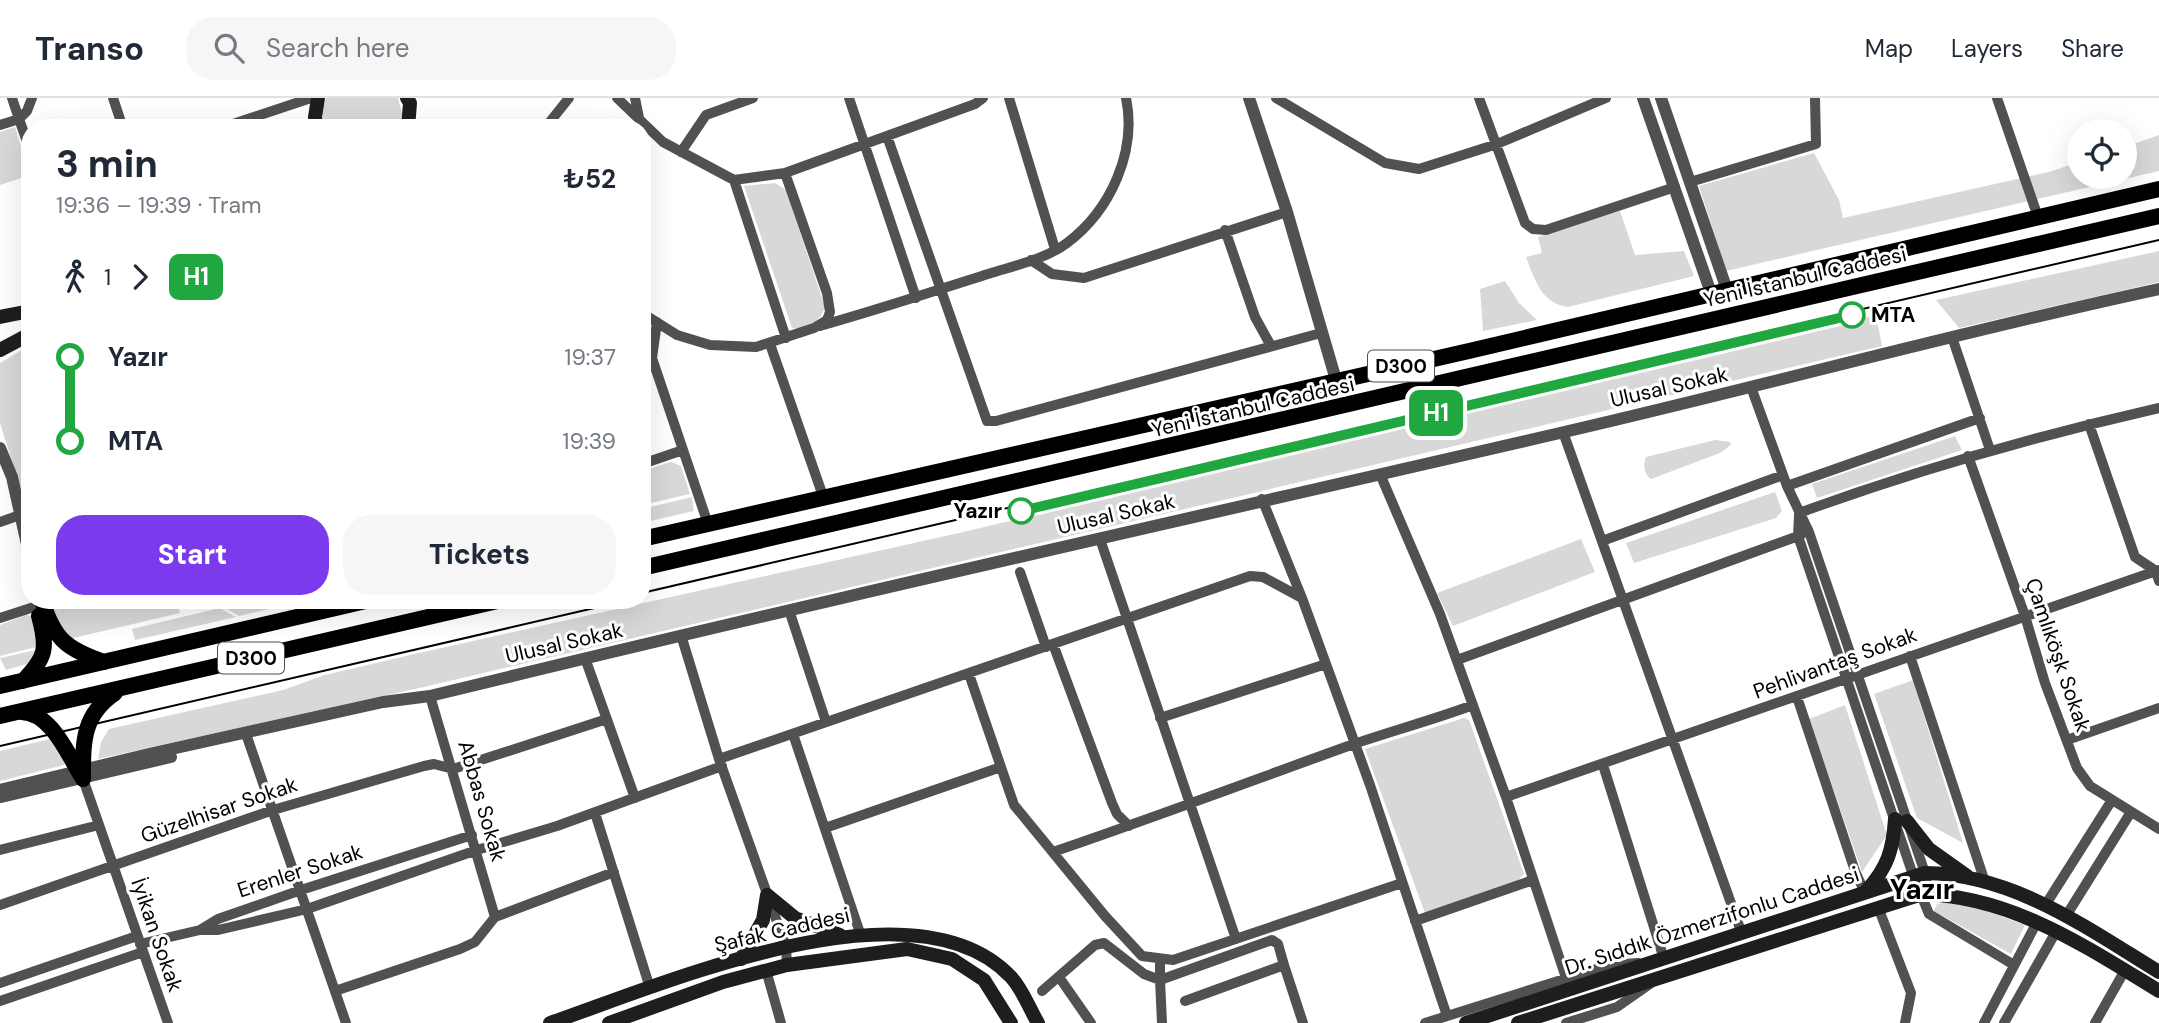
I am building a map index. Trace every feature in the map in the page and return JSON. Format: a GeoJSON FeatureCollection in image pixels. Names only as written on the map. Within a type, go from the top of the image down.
{"type":"FeatureCollection","features":[{"type":"Feature","properties":{"kind":"highway","name":"Yeni İstanbul Caddesi"},"geometry":{"type":"LineString","coordinates":[[651,536],[824,499],[2159,189]]}},
{"type":"Feature","properties":{"kind":"highway","name":"Yeni İstanbul Caddesi"},"geometry":{"type":"LineString","coordinates":[[651,566],[2159,216]]}},
{"type":"Feature","properties":{"kind":"highway"},"geometry":{"type":"LineString","coordinates":[[23,681],[46,649],[39,609]]}},
{"type":"Feature","properties":{"kind":"highway"},"geometry":{"type":"LineString","coordinates":[[42,609],[58,638],[78,653],[104,662]]}},
{"type":"Feature","properties":{"kind":"highway","name":"D300"},"geometry":{"type":"LineString","coordinates":[[0,686],[332,609]]}},
{"type":"Feature","properties":{"kind":"highway","name":"D300"},"geometry":{"type":"LineString","coordinates":[[0,716],[463,609]]}},
{"type":"Feature","properties":{"kind":"highway"},"geometry":{"type":"LineString","coordinates":[[81,773],[83,736],[88,722],[101,703],[124,687]]}},
{"type":"Feature","properties":{"kind":"highway"},"geometry":{"type":"LineString","coordinates":[[17,712],[32,713],[42,719],[81,773]]}},
{"type":"Feature","properties":{"kind":"main road"},"geometry":{"type":"LineString","coordinates":[[315,99],[316,119]]}},
{"type":"Feature","properties":{"kind":"main road"},"geometry":{"type":"LineString","coordinates":[[410,100],[410,119]]}},
{"type":"Feature","properties":{"kind":"main road"},"geometry":{"type":"LineString","coordinates":[[0,317],[21,314]]}},
{"type":"Feature","properties":{"kind":"main road"},"geometry":{"type":"LineString","coordinates":[[0,350],[21,339]]}},
{"type":"Feature","properties":{"kind":"main road"},"geometry":{"type":"LineString","coordinates":[[1865,892],[1888,863],[1901,820],[1929,849],[1979,881]]}},
{"type":"Feature","properties":{"kind":"main road","name":"Dr. Sıddık Özmerzifonlu Caddesi"},"geometry":{"type":"LineString","coordinates":[[1466,1023],[1919,874],[1979,881],[2046,904],[2159,972]]}},
{"type":"Feature","properties":{"kind":"main road","name":"Dr. Sıddık Özmerzifonlu Caddesi"},"geometry":{"type":"LineString","coordinates":[[1518,1023],[1925,894],[1957,895],[2009,909],[2057,930],[2159,991]]}},
{"type":"Feature","properties":{"kind":"main road"},"geometry":{"type":"LineString","coordinates":[[741,959],[763,920],[768,895],[810,926],[845,936]]}},
{"type":"Feature","properties":{"kind":"main road","name":"Şafak Caddesi"},"geometry":{"type":"LineString","coordinates":[[550,1023],[741,959],[786,947],[860,933],[935,939],[977,953],[1010,976],[1035,1020]]}},
{"type":"Feature","properties":{"kind":"main road","name":"Şafak Caddesi"},"geometry":{"type":"LineString","coordinates":[[609,1023],[723,982],[766,970],[907,949],[952,959],[984,980],[1011,1023]]}},
{"type":"Feature","properties":{"kind":"street"},"geometry":{"type":"LineString","coordinates":[[12,98],[21,125]]}},
{"type":"Feature","properties":{"kind":"street"},"geometry":{"type":"LineString","coordinates":[[0,125],[19,119],[27,111],[32,98]]}},
{"type":"Feature","properties":{"kind":"street"},"geometry":{"type":"LineString","coordinates":[[113,98],[121,119]]}},
{"type":"Feature","properties":{"kind":"street"},"geometry":{"type":"LineString","coordinates":[[552,119],[569,98]]}},
{"type":"Feature","properties":{"kind":"street"},"geometry":{"type":"LineString","coordinates":[[617,98],[639,119]]}},
{"type":"Feature","properties":{"kind":"street"},"geometry":{"type":"LineString","coordinates":[[635,98],[639,119]]}},
{"type":"Feature","properties":{"kind":"street"},"geometry":{"type":"LineString","coordinates":[[681,152],[706,115],[752,98]]}},
{"type":"Feature","properties":{"kind":"street"},"geometry":{"type":"LineString","coordinates":[[849,98],[916,298]]}},
{"type":"Feature","properties":{"kind":"street"},"geometry":{"type":"LineString","coordinates":[[651,131],[663,142],[734,180],[785,173],[975,104],[983,98]]}},
{"type":"Feature","properties":{"kind":"street"},"geometry":{"type":"LineString","coordinates":[[1009,98],[1055,249]]}},
{"type":"Feature","properties":{"kind":"street"},"geometry":{"type":"LineString","coordinates":[[651,319],[677,335],[710,345],[756,347],[1031,260],[1066,244],[1087,225],[1112,190],[1126,154],[1131,121],[1126,98]]}},
{"type":"Feature","properties":{"kind":"street"},"geometry":{"type":"LineString","coordinates":[[1249,98],[1287,212],[1336,380]]}},
{"type":"Feature","properties":{"kind":"street"},"geometry":{"type":"LineString","coordinates":[[1277,98],[1385,163],[1419,169],[1497,144],[1594,100],[1606,98]]}},
{"type":"Feature","properties":{"kind":"street"},"geometry":{"type":"LineString","coordinates":[[1479,98],[1525,223],[1533,229],[1546,229],[1675,187]]}},
{"type":"Feature","properties":{"kind":"street"},"geometry":{"type":"LineString","coordinates":[[1643,98],[1675,187],[1719,292]]}},
{"type":"Feature","properties":{"kind":"street"},"geometry":{"type":"LineString","coordinates":[[1661,98],[1690,181],[1719,292]]}},
{"type":"Feature","properties":{"kind":"street"},"geometry":{"type":"LineString","coordinates":[[1690,181],[1816,144],[1815,98]]}},
{"type":"Feature","properties":{"kind":"street"},"geometry":{"type":"LineString","coordinates":[[1997,98],[2038,216]]}},
{"type":"Feature","properties":{"kind":"street"},"geometry":{"type":"LineString","coordinates":[[250,119],[315,99]]}},
{"type":"Feature","properties":{"kind":"street"},"geometry":{"type":"LineString","coordinates":[[887,136],[981,412],[991,422],[1321,333]]}},
{"type":"Feature","properties":{"kind":"street"},"geometry":{"type":"LineString","coordinates":[[785,173],[827,293],[830,312],[827,320],[814,328]]}},
{"type":"Feature","properties":{"kind":"street"},"geometry":{"type":"LineString","coordinates":[[734,180],[786,338]]}},
{"type":"Feature","properties":{"kind":"street"},"geometry":{"type":"LineString","coordinates":[[1031,260],[1052,274],[1084,278],[1287,212]]}},
{"type":"Feature","properties":{"kind":"street"},"geometry":{"type":"LineString","coordinates":[[1226,230],[1255,317],[1271,346]]}},
{"type":"Feature","properties":{"kind":"street","name":"Ulusal Sokak"},"geometry":{"type":"LineString","coordinates":[[0,790],[383,702],[430,695],[1262,499],[1563,432],[2159,289]]}},
{"type":"Feature","properties":{"kind":"street"},"geometry":{"type":"LineString","coordinates":[[657,323],[652,358],[708,524]]}},
{"type":"Feature","properties":{"kind":"street"},"geometry":{"type":"LineString","coordinates":[[1952,337],[1990,450]]}},
{"type":"Feature","properties":{"kind":"street"},"geometry":{"type":"LineString","coordinates":[[771,344],[824,499]]}},
{"type":"Feature","properties":{"kind":"street"},"geometry":{"type":"LineString","coordinates":[[1751,387],[1787,486],[1809,532],[1857,675],[1929,914],[2014,965]]}},
{"type":"Feature","properties":{"kind":"street"},"geometry":{"type":"LineString","coordinates":[[1799,513],[1891,479],[1968,456],[2159,408]]}},
{"type":"Feature","properties":{"kind":"street"},"geometry":{"type":"LineString","coordinates":[[1787,486],[1980,418]]}},
{"type":"Feature","properties":{"kind":"street"},"geometry":{"type":"LineString","coordinates":[[2089,424],[2135,557],[2158,574]]}},
{"type":"Feature","properties":{"kind":"street"},"geometry":{"type":"LineString","coordinates":[[1563,432],[1742,934]]}},
{"type":"Feature","properties":{"kind":"street"},"geometry":{"type":"LineString","coordinates":[[0,448],[12,477],[21,520]]}},
{"type":"Feature","properties":{"kind":"street"},"geometry":{"type":"LineString","coordinates":[[651,461],[683,450]]}},
{"type":"Feature","properties":{"kind":"street","name":"Çamlıköşk Sokak"},"geometry":{"type":"LineString","coordinates":[[1968,456],[2025,616],[2045,683],[2077,768],[2090,786],[2159,830]]}},
{"type":"Feature","properties":{"kind":"street"},"geometry":{"type":"LineString","coordinates":[[1380,474],[1457,660],[1566,978]]}},
{"type":"Feature","properties":{"kind":"street"},"geometry":{"type":"LineString","coordinates":[[1602,541],[1783,475]]}},
{"type":"Feature","properties":{"kind":"street"},"geometry":{"type":"LineString","coordinates":[[1262,499],[1302,598],[1355,743],[1447,1016]]}},
{"type":"Feature","properties":{"kind":"street"},"geometry":{"type":"LineString","coordinates":[[1799,513],[1798,536],[1846,679],[1901,820]]}},
{"type":"Feature","properties":{"kind":"street"},"geometry":{"type":"LineString","coordinates":[[0,522],[20,516]]}},
{"type":"Feature","properties":{"kind":"street"},"geometry":{"type":"LineString","coordinates":[[1457,660],[1809,532]]}},
{"type":"Feature","properties":{"kind":"street"},"geometry":{"type":"LineString","coordinates":[[1100,539],[1236,939]]}},
{"type":"Feature","properties":{"kind":"street"},"geometry":{"type":"LineString","coordinates":[[1020,572],[1112,803],[1117,814],[1129,826]]}},
{"type":"Feature","properties":{"kind":"street","name":"Pehlivantaş Sokak"},"geometry":{"type":"LineString","coordinates":[[1506,797],[1522,789],[1673,741],[2025,616],[2158,574]]}},
{"type":"Feature","properties":{"kind":"street"},"geometry":{"type":"LineString","coordinates":[[200,930],[218,930],[307,909],[477,850],[595,813],[826,722],[1250,576],[1263,577],[1302,598]]}},
{"type":"Feature","properties":{"kind":"street"},"geometry":{"type":"LineString","coordinates":[[0,618],[21,609]]}},
{"type":"Feature","properties":{"kind":"street"},"geometry":{"type":"LineString","coordinates":[[789,610],[826,722]]}},
{"type":"Feature","properties":{"kind":"street"},"geometry":{"type":"LineString","coordinates":[[681,635],[720,763],[786,947],[788,965]]}},
{"type":"Feature","properties":{"kind":"street"},"geometry":{"type":"LineString","coordinates":[[1910,656],[1979,881]]}},
{"type":"Feature","properties":{"kind":"street"},"geometry":{"type":"LineString","coordinates":[[585,658],[635,798]]}},
{"type":"Feature","properties":{"kind":"street"},"geometry":{"type":"LineString","coordinates":[[1160,718],[1326,664]]}},
{"type":"Feature","properties":{"kind":"street"},"geometry":{"type":"LineString","coordinates":[[969,674],[1014,805],[1142,956],[1160,961],[1173,960],[1402,883]]}},
{"type":"Feature","properties":{"kind":"street","name":"Abbas Sokak"},"geometry":{"type":"LineString","coordinates":[[430,695],[495,917]]}},
{"type":"Feature","properties":{"kind":"street"},"geometry":{"type":"LineString","coordinates":[[1797,697],[1854,871],[1865,892]]}},
{"type":"Feature","properties":{"kind":"street"},"geometry":{"type":"LineString","coordinates":[[1053,852],[1190,806],[1355,743],[1423,724],[1473,705]]}},
{"type":"Feature","properties":{"kind":"street"},"geometry":{"type":"LineString","coordinates":[[2067,740],[2159,708]]}},
{"type":"Feature","properties":{"kind":"street"},"geometry":{"type":"LineString","coordinates":[[453,769],[607,719]]}},
{"type":"Feature","properties":{"kind":"street"},"geometry":{"type":"LineString","coordinates":[[246,734],[346,1023]]}},
{"type":"Feature","properties":{"kind":"street"},"geometry":{"type":"LineString","coordinates":[[793,734],[860,933]]}},
{"type":"Feature","properties":{"kind":"street","name":"Ulusal Sokak"},"geometry":{"type":"LineString","coordinates":[[0,797],[81,773],[133,767],[204,744]]}},
{"type":"Feature","properties":{"kind":"street","name":"Güzelhisar Sokak"},"geometry":{"type":"LineString","coordinates":[[0,905],[273,810],[424,766],[434,764],[453,769]]}},
{"type":"Feature","properties":{"kind":"street"},"geometry":{"type":"LineString","coordinates":[[1425,1023],[1609,965],[1660,961],[1603,765]]}},
{"type":"Feature","properties":{"kind":"street"},"geometry":{"type":"LineString","coordinates":[[825,828],[1001,767]]}},
{"type":"Feature","properties":{"kind":"street","name":"İyikan Sokak"},"geometry":{"type":"LineString","coordinates":[[81,773],[168,1023]]}},
{"type":"Feature","properties":{"kind":"street"},"geometry":{"type":"LineString","coordinates":[[2046,904],[2112,800]]}},
{"type":"Feature","properties":{"kind":"street"},"geometry":{"type":"LineString","coordinates":[[2066,916],[2131,812]]}},
{"type":"Feature","properties":{"kind":"street"},"geometry":{"type":"LineString","coordinates":[[595,813],[650,988]]}},
{"type":"Feature","properties":{"kind":"street"},"geometry":{"type":"LineString","coordinates":[[0,850],[99,825]]}},
{"type":"Feature","properties":{"kind":"street","name":"Erenler Sokak"},"geometry":{"type":"LineString","coordinates":[[0,983],[200,930],[218,919],[300,890],[472,835]]}},
{"type":"Feature","properties":{"kind":"street"},"geometry":{"type":"LineString","coordinates":[[335,991],[460,949],[475,942],[495,917],[614,872]]}},
{"type":"Feature","properties":{"kind":"street"},"geometry":{"type":"LineString","coordinates":[[1415,921],[1533,880]]}},
{"type":"Feature","properties":{"kind":"street"},"geometry":{"type":"LineString","coordinates":[[1878,907],[1911,993],[1905,1023]]}},
{"type":"Feature","properties":{"kind":"street"},"geometry":{"type":"LineString","coordinates":[[1984,1023],[2037,922]]}},
{"type":"Feature","properties":{"kind":"street"},"geometry":{"type":"LineString","coordinates":[[2004,1023],[2057,930]]}},
{"type":"Feature","properties":{"kind":"street"},"geometry":{"type":"LineString","coordinates":[[1042,991],[1096,945],[1104,943],[1144,974],[1160,980],[1272,940],[1278,944],[1303,1023]]}},
{"type":"Feature","properties":{"kind":"street","name":"Erenler Sokak"},"geometry":{"type":"LineString","coordinates":[[0,1001],[140,944]]}},
{"type":"Feature","properties":{"kind":"street"},"geometry":{"type":"LineString","coordinates":[[1160,961],[1162,1023]]}},
{"type":"Feature","properties":{"kind":"street"},"geometry":{"type":"LineString","coordinates":[[1185,1001],[1284,965]]}},
{"type":"Feature","properties":{"kind":"street"},"geometry":{"type":"LineString","coordinates":[[766,970],[780,1023]]}},
{"type":"Feature","properties":{"kind":"street"},"geometry":{"type":"LineString","coordinates":[[2095,1023],[2125,970]]}},
{"type":"Feature","properties":{"kind":"street"},"geometry":{"type":"LineString","coordinates":[[1567,1023],[1618,1007],[1661,976]]}},
{"type":"Feature","properties":{"kind":"street"},"geometry":{"type":"LineString","coordinates":[[1059,977],[1091,1023]]}},
{"type":"Feature","properties":{"kind":"shaded area"},"geometry":{"type":"Polygon","coordinates":[[[326,98],[398,98],[402,113],[402,119],[323,119],[322,111],[326,98]]]}},
{"type":"Feature","properties":{"kind":"shaded area"},"geometry":{"type":"Polygon","coordinates":[[[15,127],[21,146],[21,178],[0,185],[0,132],[15,127]]]}},
{"type":"Feature","properties":{"kind":"shaded area"},"geometry":{"type":"Polygon","coordinates":[[[2159,135],[2159,171],[2137,176],[2137,143],[2159,135]]]}},
{"type":"Feature","properties":{"kind":"shaded area"},"geometry":{"type":"Polygon","coordinates":[[[1814,153],[1839,200],[1843,218],[2067,166],[2067,189],[2081,189],[1726,271],[1699,186],[1814,153]]]}},
{"type":"Feature","properties":{"kind":"shaded area"},"geometry":{"type":"Polygon","coordinates":[[[775,183],[786,190],[825,307],[817,320],[803,328],[792,328],[744,186],[775,183]]]}},
{"type":"Feature","properties":{"kind":"shaded area"},"geometry":{"type":"Polygon","coordinates":[[[1620,211],[1635,255],[1684,251],[1694,276],[1568,307],[1551,301],[1540,289],[1526,257],[1542,253],[1538,237],[1620,211]]]}},
{"type":"Feature","properties":{"kind":"shaded area"},"geometry":{"type":"Polygon","coordinates":[[[2159,251],[2159,282],[1959,328],[1936,300],[2159,251]]]}},
{"type":"Feature","properties":{"kind":"shaded area"},"geometry":{"type":"Polygon","coordinates":[[[1505,281],[1519,303],[1537,320],[1483,331],[1480,289],[1505,281]]]}},
{"type":"Feature","properties":{"kind":"shaded area"},"geometry":{"type":"Polygon","coordinates":[[[1876,315],[1882,346],[428,686],[98,759],[101,742],[109,729],[283,690],[325,675],[617,609],[651,609],[651,601],[959,533],[1876,315]]]}},
{"type":"Feature","properties":{"kind":"shaded area"},"geometry":{"type":"Polygon","coordinates":[[[21,350],[21,490],[0,423],[0,363],[21,350]]]}},
{"type":"Feature","properties":{"kind":"shaded area"},"geometry":{"type":"Polygon","coordinates":[[[1955,436],[1962,450],[1817,498],[1812,484],[1955,436]]]}},
{"type":"Feature","properties":{"kind":"shaded area"},"geometry":{"type":"Polygon","coordinates":[[[1715,440],[1730,442],[1731,445],[1720,453],[1651,479],[1646,472],[1646,457],[1715,440]]]}},
{"type":"Feature","properties":{"kind":"shaded area"},"geometry":{"type":"Polygon","coordinates":[[[671,462],[681,466],[690,494],[651,503],[651,468],[671,462]]]}},
{"type":"Feature","properties":{"kind":"shaded area"},"geometry":{"type":"Polygon","coordinates":[[[1775,492],[1782,511],[1776,518],[1634,563],[1626,543],[1775,492]]]}},
{"type":"Feature","properties":{"kind":"shaded area"},"geometry":{"type":"Polygon","coordinates":[[[692,497],[694,511],[651,521],[651,507],[692,497]]]}},
{"type":"Feature","properties":{"kind":"shaded area"},"geometry":{"type":"Polygon","coordinates":[[[1581,539],[1595,572],[1453,626],[1437,593],[1581,539]]]}},
{"type":"Feature","properties":{"kind":"shaded area"},"geometry":{"type":"Polygon","coordinates":[[[53,609],[179,609],[180,613],[69,639],[63,634],[53,609]]]}},
{"type":"Feature","properties":{"kind":"shaded area"},"geometry":{"type":"Polygon","coordinates":[[[216,609],[222,609],[236,617],[135,640],[132,629],[216,609]]]}},
{"type":"Feature","properties":{"kind":"shaded area"},"geometry":{"type":"Polygon","coordinates":[[[227,609],[268,609],[239,616],[227,609]]]}},
{"type":"Feature","properties":{"kind":"shaded area"},"geometry":{"type":"Polygon","coordinates":[[[26,615],[31,616],[40,646],[0,656],[0,625],[26,615]]]}},
{"type":"Feature","properties":{"kind":"shaded area"},"geometry":{"type":"Polygon","coordinates":[[[40,649],[27,664],[6,670],[0,658],[40,649]]]}},
{"type":"Feature","properties":{"kind":"shaded area"},"geometry":{"type":"Polygon","coordinates":[[[1913,680],[1963,843],[1917,818],[1874,694],[1913,680]]]}},
{"type":"Feature","properties":{"kind":"shaded area"},"geometry":{"type":"Polygon","coordinates":[[[1845,705],[1887,835],[1862,872],[1809,719],[1845,705]]]}},
{"type":"Feature","properties":{"kind":"shaded area"},"geometry":{"type":"Polygon","coordinates":[[[1464,718],[1469,720],[1524,874],[1518,880],[1425,913],[1365,749],[1464,718]]]}},
{"type":"Feature","properties":{"kind":"shaded area"},"geometry":{"type":"Polygon","coordinates":[[[54,738],[67,756],[64,765],[0,781],[0,751],[54,738]]]}},
{"type":"Feature","properties":{"kind":"shaded area"},"geometry":{"type":"Polygon","coordinates":[[[1948,902],[1973,906],[2025,925],[2011,954],[1934,911],[1937,904],[1948,902]]]}},
{"type":"Feature","properties":{"kind":"tram line"},"geometry":{"type":"LineString","coordinates":[[651,591],[2159,240]]}},
{"type":"Feature","properties":{"kind":"tram line","name":"H1"},"geometry":{"type":"LineString","coordinates":[[1021,511],[1852,315]]}},
{"type":"Feature","properties":{"kind":"tram line"},"geometry":{"type":"LineString","coordinates":[[0,746],[590,609]]}},
{"type":"Feature","properties":{"kind":"place","name":"MTA"},"geometry":{"type":"Point","coordinates":[1852,315]}},
{"type":"Feature","properties":{"kind":"place","name":"Yazır"},"geometry":{"type":"Point","coordinates":[1021,511]}},
{"type":"Feature","properties":{"kind":"district","name":"Yazır"},"geometry":{"type":"Point","coordinates":[1922,889]}}]}
